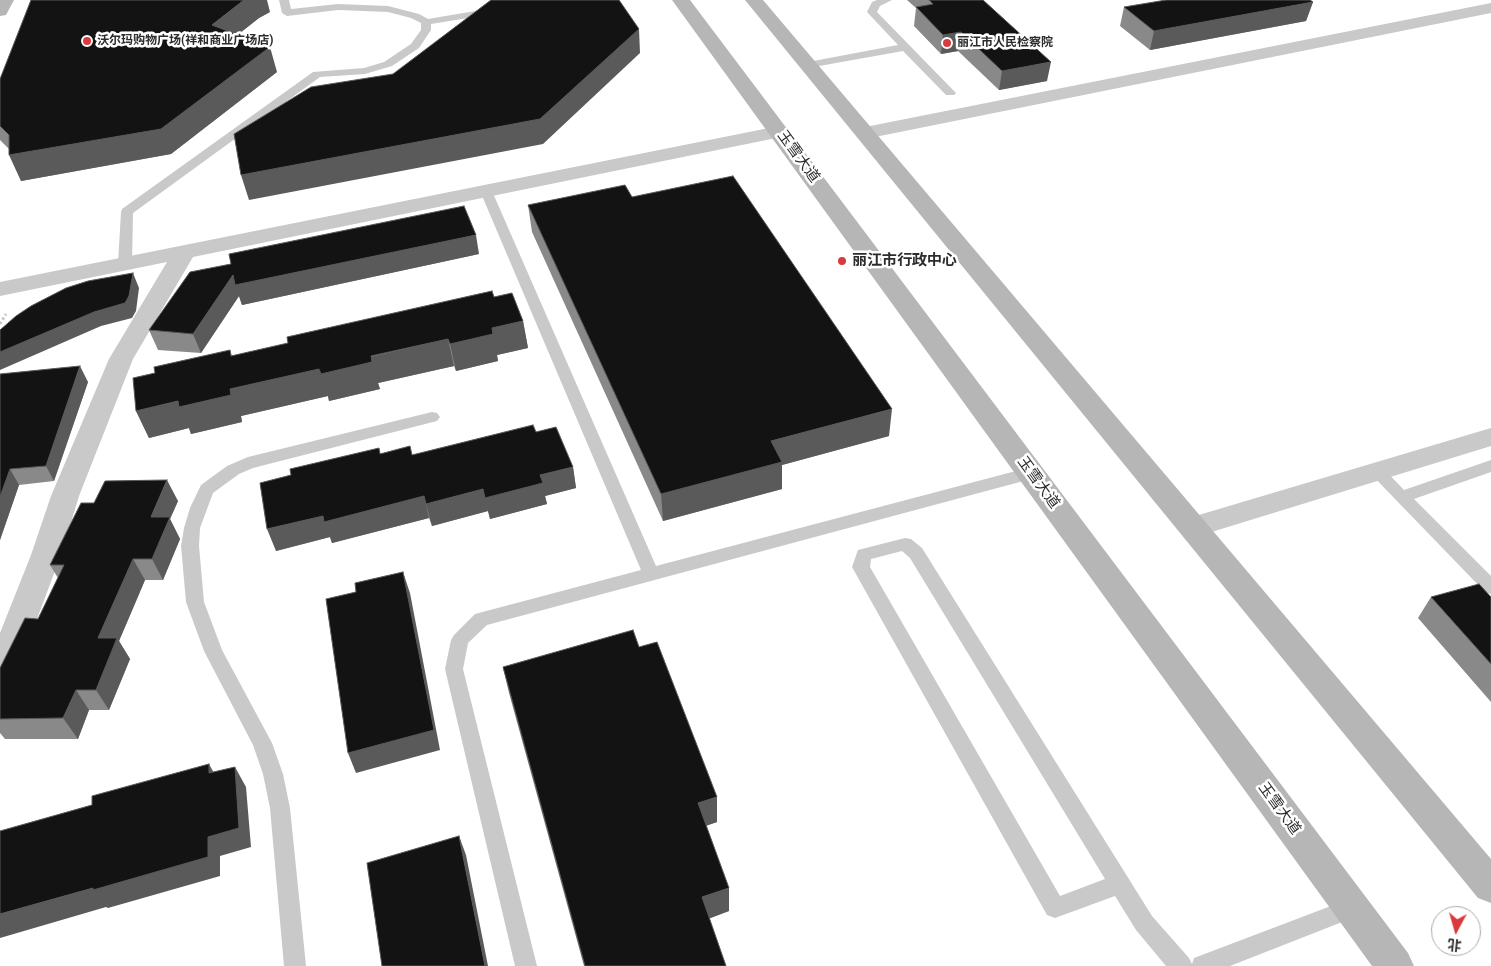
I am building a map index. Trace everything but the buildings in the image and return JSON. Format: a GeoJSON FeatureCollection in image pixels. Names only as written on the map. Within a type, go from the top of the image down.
{"type":"FeatureCollection","features":[{"type":"Feature","properties":{"kind":"main road"},"geometry":{"type":"LineString","coordinates":[[0,11],[5,0]]}},
{"type":"Feature","properties":{"kind":"main road","name":"玉雪大道"},"geometry":{"type":"LineString","coordinates":[[681,0],[1395,966]]}},
{"type":"Feature","properties":{"kind":"main road"},"geometry":{"type":"LineString","coordinates":[[754,0],[1491,886]]}},
{"type":"Feature","properties":{"kind":"street"},"geometry":{"type":"LineString","coordinates":[[865,133],[1491,8]]}},
{"type":"Feature","properties":{"kind":"street"},"geometry":{"type":"LineString","coordinates":[[0,289],[779,132]]}},
{"type":"Feature","properties":{"kind":"street"},"geometry":{"type":"LineString","coordinates":[[0,666],[25,609],[46,555],[65,496],[121,359],[185,252]]}},
{"type":"Feature","properties":{"kind":"street"},"geometry":{"type":"LineString","coordinates":[[1192,527],[1491,437]]}},
{"type":"Feature","properties":{"kind":"lane"},"geometry":{"type":"LineString","coordinates":[[284,0],[287,13],[338,7],[372,7],[402,12],[426,22],[501,9]]}},
{"type":"Feature","properties":{"kind":"lane"},"geometry":{"type":"LineString","coordinates":[[887,0],[876,4],[872,12],[950,93]]}},
{"type":"Feature","properties":{"kind":"lane"},"geometry":{"type":"LineString","coordinates":[[125,264],[127,212],[317,74],[365,71],[398,59],[422,38],[426,22]]}},
{"type":"Feature","properties":{"kind":"lane"},"geometry":{"type":"LineString","coordinates":[[808,65],[907,47]]}},
{"type":"Feature","properties":{"kind":"lane"},"geometry":{"type":"LineString","coordinates":[[486,191],[651,574]]}},
{"type":"Feature","properties":{"kind":"lane"},"geometry":{"type":"LineString","coordinates":[[295,966],[280,808],[273,774],[262,743],[214,651],[195,602],[190,546],[192,528],[198,508],[207,489],[233,470],[248,463],[432,417]]}},
{"type":"Feature","properties":{"kind":"lane"},"geometry":{"type":"LineString","coordinates":[[1402,497],[1491,466]]}},
{"type":"Feature","properties":{"kind":"lane"},"geometry":{"type":"LineString","coordinates":[[1376,471],[1491,587]]}},
{"type":"Feature","properties":{"kind":"lane"},"geometry":{"type":"LineString","coordinates":[[526,966],[454,669],[460,640],[481,619],[1031,473]]}},
{"type":"Feature","properties":{"kind":"lane"},"geometry":{"type":"LineString","coordinates":[[1120,884],[1055,908],[861,567],[864,556],[905,544],[916,553],[1120,884],[1144,923],[1182,966]]}},
{"type":"Feature","properties":{"kind":"lane"},"geometry":{"type":"LineString","coordinates":[[1202,966],[1352,908]]}},
{"type":"Feature","properties":{"kind":"place","name":"沃尔玛购物广场(祥和商业广场店)"},"geometry":{"type":"Point","coordinates":[87,41]}},
{"type":"Feature","properties":{"kind":"place","name":"丽江市人民检察院"},"geometry":{"type":"Point","coordinates":[947,43]}},
{"type":"Feature","properties":{"kind":"place","name":"丽江市行政中心"},"geometry":{"type":"Point","coordinates":[842,261]}}]}
